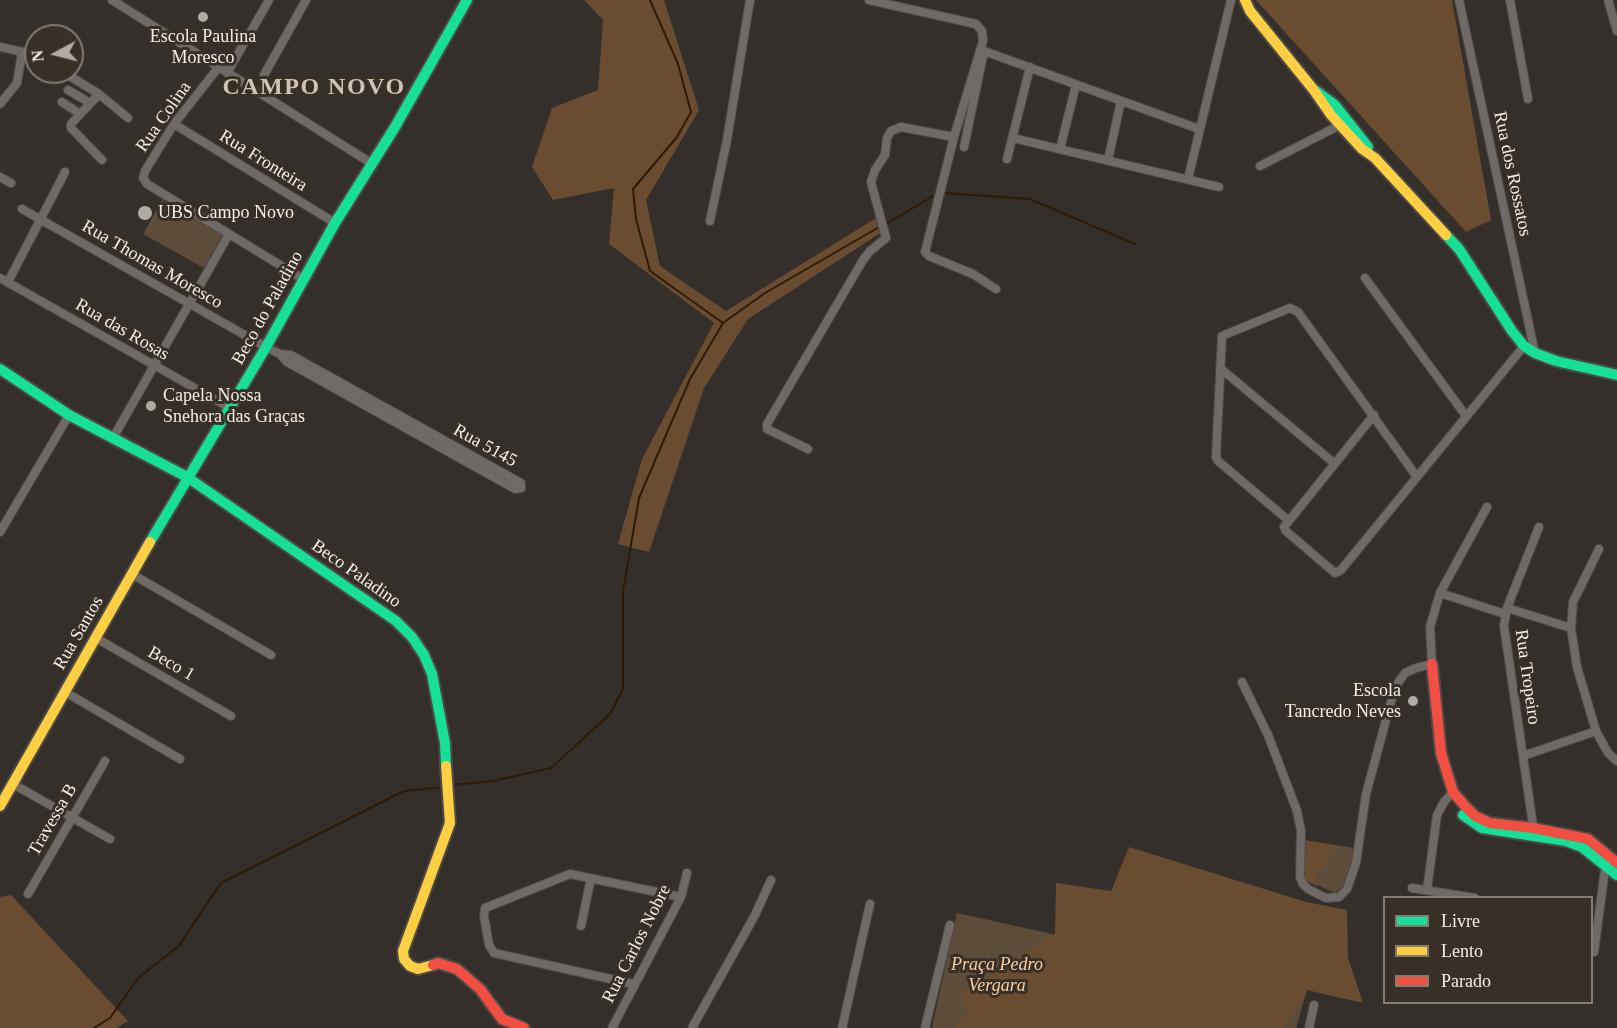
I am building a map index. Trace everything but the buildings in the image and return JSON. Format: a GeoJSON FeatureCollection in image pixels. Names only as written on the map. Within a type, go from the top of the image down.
{"type":"FeatureCollection","features":[{"type":"Feature","properties":{"kind":"street"},"geometry":{"type":"LineString","coordinates":[[112,0],[371,163]]}},
{"type":"Feature","properties":{"kind":"street"},"geometry":{"type":"LineString","coordinates":[[227,73],[269,0]]}},
{"type":"Feature","properties":{"kind":"street"},"geometry":{"type":"LineString","coordinates":[[264,75],[306,0]]}},
{"type":"Feature","properties":{"kind":"street","name":"Beco do Paladino"},"geometry":{"type":"LineString","coordinates":[[187,477],[266,347],[335,223],[395,127],[467,0]]}},
{"type":"Feature","properties":{"kind":"street"},"geometry":{"type":"LineString","coordinates":[[710,221],[727,140],[750,0]]}},
{"type":"Feature","properties":{"kind":"street"},"geometry":{"type":"LineString","coordinates":[[868,0],[976,24],[980,27],[984,36],[964,147]]}},
{"type":"Feature","properties":{"kind":"street"},"geometry":{"type":"LineString","coordinates":[[1188,179],[1231,0]]}},
{"type":"Feature","properties":{"kind":"street"},"geometry":{"type":"LineString","coordinates":[[1245,0],[1250,11],[1313,90],[1325,96],[1344,123],[1459,249],[1512,332],[1524,346],[1556,361],[1617,375]]}},
{"type":"Feature","properties":{"kind":"street","name":"Rua dos Rossatos"},"geometry":{"type":"LineString","coordinates":[[1459,0],[1535,353]]}},
{"type":"Feature","properties":{"kind":"street"},"geometry":{"type":"LineString","coordinates":[[1510,0],[1528,99]]}},
{"type":"Feature","properties":{"kind":"street"},"geometry":{"type":"LineString","coordinates":[[1608,0],[1617,31]]}},
{"type":"Feature","properties":{"kind":"street"},"geometry":{"type":"LineString","coordinates":[[0,47],[22,52],[17,83],[0,104]]}},
{"type":"Feature","properties":{"kind":"street"},"geometry":{"type":"LineString","coordinates":[[982,50],[1200,129]]}},
{"type":"Feature","properties":{"kind":"street"},"geometry":{"type":"LineString","coordinates":[[982,50],[954,137],[925,252],[929,256],[973,274],[996,290]]}},
{"type":"Feature","properties":{"kind":"street"},"geometry":{"type":"LineString","coordinates":[[1007,159],[1030,67]]}},
{"type":"Feature","properties":{"kind":"street","name":"Rua Colina"},"geometry":{"type":"LineString","coordinates":[[219,68],[174,124],[143,178],[147,184],[303,279]]}},
{"type":"Feature","properties":{"kind":"street"},"geometry":{"type":"LineString","coordinates":[[83,84],[99,94],[128,118]]}},
{"type":"Feature","properties":{"kind":"street"},"geometry":{"type":"LineString","coordinates":[[1060,149],[1076,85]]}},
{"type":"Feature","properties":{"kind":"street"},"geometry":{"type":"LineString","coordinates":[[68,90],[90,103]]}},
{"type":"Feature","properties":{"kind":"street"},"geometry":{"type":"LineString","coordinates":[[99,94],[72,122],[71,128],[102,160]]}},
{"type":"Feature","properties":{"kind":"street"},"geometry":{"type":"LineString","coordinates":[[1108,160],[1121,101]]}},
{"type":"Feature","properties":{"kind":"street"},"geometry":{"type":"LineString","coordinates":[[62,102],[80,114]]}},
{"type":"Feature","properties":{"kind":"street"},"geometry":{"type":"LineString","coordinates":[[1260,166],[1344,123]]}},
{"type":"Feature","properties":{"kind":"street","name":"Rua Fronteira"},"geometry":{"type":"LineString","coordinates":[[174,124],[335,223]]}},
{"type":"Feature","properties":{"kind":"street"},"geometry":{"type":"LineString","coordinates":[[808,449],[767,429],[767,424],[863,260],[886,238],[871,182],[875,170],[885,156],[887,138],[891,131],[901,127],[954,137]]}},
{"type":"Feature","properties":{"kind":"street"},"geometry":{"type":"LineString","coordinates":[[1012,138],[1219,187]]}},
{"type":"Feature","properties":{"kind":"street"},"geometry":{"type":"LineString","coordinates":[[8,282],[65,172]]}},
{"type":"Feature","properties":{"kind":"street"},"geometry":{"type":"LineString","coordinates":[[0,177],[11,183]]}},
{"type":"Feature","properties":{"kind":"street","name":"Rua Thomas Moresco"},"geometry":{"type":"LineString","coordinates":[[22,209],[266,347]]}},
{"type":"Feature","properties":{"kind":"street"},"geometry":{"type":"LineString","coordinates":[[113,438],[229,234]]}},
{"type":"Feature","properties":{"kind":"street","name":"Rua das Rosas"},"geometry":{"type":"LineString","coordinates":[[0,278],[230,408]]}},
{"type":"Feature","properties":{"kind":"street"},"geometry":{"type":"LineString","coordinates":[[1365,278],[1466,416]]}},
{"type":"Feature","properties":{"kind":"street"},"geometry":{"type":"LineString","coordinates":[[1288,520],[1217,459],[1221,339],[1223,335],[1290,308],[1294,308],[1417,477]]}},
{"type":"Feature","properties":{"kind":"street"},"geometry":{"type":"LineString","coordinates":[[1374,415],[1284,527],[1337,573],[1524,346]]}},
{"type":"Feature","properties":{"kind":"street","name":"Rua 5145"},"geometry":{"type":"LineString","coordinates":[[266,347],[280,354],[287,362],[521,483],[521,488],[515,489],[422,432]]}},
{"type":"Feature","properties":{"kind":"street"},"geometry":{"type":"LineString","coordinates":[[0,369],[69,415],[187,477]]}},
{"type":"Feature","properties":{"kind":"street"},"geometry":{"type":"LineString","coordinates":[[1220,369],[1334,464]]}},
{"type":"Feature","properties":{"kind":"street"},"geometry":{"type":"LineString","coordinates":[[0,532],[69,415]]}},
{"type":"Feature","properties":{"kind":"street","name":"Rua Santos"},"geometry":{"type":"LineString","coordinates":[[0,806],[187,477]]}},
{"type":"Feature","properties":{"kind":"street","name":"Beco Paladino"},"geometry":{"type":"LineString","coordinates":[[187,477],[396,621],[412,637],[424,656],[432,674],[446,743],[450,823],[403,955],[406,963],[418,969],[438,963],[458,969],[480,989],[497,1014],[509,1023],[524,1028]]}},
{"type":"Feature","properties":{"kind":"street"},"geometry":{"type":"LineString","coordinates":[[1486,507],[1440,593],[1430,627],[1441,753],[1451,795],[1475,816],[1490,823],[1588,839],[1617,875]]}},
{"type":"Feature","properties":{"kind":"street","name":"Rua Tropeiro"},"geometry":{"type":"LineString","coordinates":[[1534,832],[1504,626],[1506,611],[1539,527]]}},
{"type":"Feature","properties":{"kind":"street"},"geometry":{"type":"LineString","coordinates":[[1599,549],[1573,602],[1571,628],[1577,666],[1596,731],[1608,753],[1617,761]]}},
{"type":"Feature","properties":{"kind":"street"},"geometry":{"type":"LineString","coordinates":[[132,574],[271,655]]}},
{"type":"Feature","properties":{"kind":"street"},"geometry":{"type":"LineString","coordinates":[[1440,593],[1571,628]]}},
{"type":"Feature","properties":{"kind":"street","name":"Beco 1"},"geometry":{"type":"LineString","coordinates":[[96,638],[231,716]]}},
{"type":"Feature","properties":{"kind":"street"},"geometry":{"type":"LineString","coordinates":[[1242,682],[1268,735],[1297,811],[1301,831],[1300,877],[1308,890],[1333,899],[1339,897],[1347,889],[1356,863],[1366,794],[1395,687],[1405,673],[1432,664]]}},
{"type":"Feature","properties":{"kind":"street"},"geometry":{"type":"LineString","coordinates":[[65,692],[180,759]]}},
{"type":"Feature","properties":{"kind":"street"},"geometry":{"type":"LineString","coordinates":[[1523,756],[1596,731]]}},
{"type":"Feature","properties":{"kind":"street","name":"Travessa B"},"geometry":{"type":"LineString","coordinates":[[28,894],[105,760]]}},
{"type":"Feature","properties":{"kind":"street"},"geometry":{"type":"LineString","coordinates":[[13,784],[110,839]]}},
{"type":"Feature","properties":{"kind":"street"},"geometry":{"type":"LineString","coordinates":[[1427,890],[1437,815],[1451,795]]}},
{"type":"Feature","properties":{"kind":"street"},"geometry":{"type":"LineString","coordinates":[[1606,860],[1617,863]]}},
{"type":"Feature","properties":{"kind":"street"},"geometry":{"type":"LineString","coordinates":[[1594,952],[1595,916],[1606,860]]}},
{"type":"Feature","properties":{"kind":"street","name":"Rua Carlos Nobre"},"geometry":{"type":"LineString","coordinates":[[612,1028],[633,984],[681,897],[687,873]]}},
{"type":"Feature","properties":{"kind":"street"},"geometry":{"type":"LineString","coordinates":[[633,984],[494,952],[489,945],[484,911],[487,906],[570,874],[681,897]]}},
{"type":"Feature","properties":{"kind":"street"},"geometry":{"type":"LineString","coordinates":[[581,926],[591,878]]}},
{"type":"Feature","properties":{"kind":"street"},"geometry":{"type":"LineString","coordinates":[[692,1028],[755,915],[771,880]]}},
{"type":"Feature","properties":{"kind":"street"},"geometry":{"type":"LineString","coordinates":[[1412,888],[1468,896]]}},
{"type":"Feature","properties":{"kind":"street"},"geometry":{"type":"LineString","coordinates":[[842,1028],[870,904]]}},
{"type":"Feature","properties":{"kind":"street"},"geometry":{"type":"LineString","coordinates":[[925,1028],[950,925]]}},
{"type":"Feature","properties":{"kind":"street"},"geometry":{"type":"LineString","coordinates":[[1309,1028],[1314,1005]]}},
{"type":"Feature","properties":{"kind":"green space"},"geometry":{"type":"Polygon","coordinates":[[[584,0],[664,0],[699,110],[646,200],[660,266],[726,311],[876,218],[882,232],[748,319],[704,388],[649,552],[618,544],[642,459],[714,323],[609,244],[614,188],[553,200],[532,167],[552,108],[598,90],[603,20],[584,0]]]}},
{"type":"Feature","properties":{"kind":"green space"},"geometry":{"type":"Polygon","coordinates":[[[1256,0],[1452,0],[1491,220],[1466,232],[1256,0]]]}},
{"type":"Feature","properties":{"kind":"green space"},"geometry":{"type":"Polygon","coordinates":[[[162,200],[223,234],[204,268],[143,234],[162,200]]]}},
{"type":"Feature","properties":{"kind":"green space"},"geometry":{"type":"Polygon","coordinates":[[[1304,840],[1354,848],[1345,884],[1335,893],[1304,879],[1304,840]]]}},
{"type":"Feature","properties":{"kind":"green space"},"geometry":{"type":"Polygon","coordinates":[[[1304,840],[1333,845],[1326,864],[1314,873],[1318,887],[1304,879],[1304,840]]]}},
{"type":"Feature","properties":{"kind":"green space"},"geometry":{"type":"Polygon","coordinates":[[[1129,847],[1306,902],[1347,910],[1348,958],[1363,1003],[1307,990],[1284,1028],[956,1028],[969,1011],[961,993],[1055,934],[1056,883],[1111,891],[1129,847]]]}},
{"type":"Feature","properties":{"kind":"green space"},"geometry":{"type":"Polygon","coordinates":[[[11,895],[128,1021],[116,1028],[0,1028],[0,897],[11,895]]]}},
{"type":"Feature","properties":{"kind":"green space","name":"Praça Pedro Vergara"},"geometry":{"type":"Polygon","coordinates":[[[957,913],[1307,990],[1296,1028],[932,1028],[957,913]]]}},
{"type":"Feature","properties":{"kind":"waterway"},"geometry":{"type":"LineString","coordinates":[[650,0],[678,64],[691,112],[677,137],[633,189],[636,219],[650,271],[723,323]]}},
{"type":"Feature","properties":{"kind":"waterway"},"geometry":{"type":"LineString","coordinates":[[944,193],[1030,199],[1135,244]]}},
{"type":"Feature","properties":{"kind":"waterway"},"geometry":{"type":"LineString","coordinates":[[886,224],[935,195]]}},
{"type":"Feature","properties":{"kind":"waterway"},"geometry":{"type":"LineString","coordinates":[[452,785],[493,781],[551,768],[610,714],[623,689],[623,591],[639,498],[690,379],[723,323],[765,293],[881,226]]}},
{"type":"Feature","properties":{"kind":"waterway"},"geometry":{"type":"LineString","coordinates":[[94,1028],[110,1018],[139,977],[179,946],[221,883],[404,791],[444,787]]}},
{"type":"Feature","properties":{"kind":"traffic: fast"},"geometry":{"type":"LineString","coordinates":[[150,542],[266,347],[335,223],[395,127],[467,0]]}},
{"type":"Feature","properties":{"kind":"traffic: fast"},"geometry":{"type":"LineString","coordinates":[[1316,91],[1335,105],[1368,147]]}},
{"type":"Feature","properties":{"kind":"traffic: fast"},"geometry":{"type":"LineString","coordinates":[[1446,235],[1459,249],[1524,346],[1556,361],[1617,375]]}},
{"type":"Feature","properties":{"kind":"traffic: fast"},"geometry":{"type":"LineString","coordinates":[[0,369],[69,415],[187,477],[396,621],[412,637],[424,655],[432,674],[445,743],[446,766]]}},
{"type":"Feature","properties":{"kind":"traffic: fast"},"geometry":{"type":"LineString","coordinates":[[1463,815],[1482,828],[1566,841],[1582,847],[1617,875]]}},
{"type":"Feature","properties":{"kind":"traffic: slow"},"geometry":{"type":"LineString","coordinates":[[1245,0],[1250,11],[1331,115],[1362,149],[1375,158],[1446,235]]}},
{"type":"Feature","properties":{"kind":"traffic: slow"},"geometry":{"type":"LineString","coordinates":[[0,806],[150,542]]}},
{"type":"Feature","properties":{"kind":"traffic: slow"},"geometry":{"type":"LineString","coordinates":[[433,965],[418,969],[410,966],[404,959],[403,951],[450,823],[446,766]]}},
{"type":"Feature","properties":{"kind":"traffic: jam"},"geometry":{"type":"LineString","coordinates":[[1432,664],[1441,753],[1453,792],[1465,806],[1475,816],[1490,823],[1533,828],[1588,839],[1617,863]]}},
{"type":"Feature","properties":{"kind":"traffic: jam"},"geometry":{"type":"LineString","coordinates":[[433,965],[438,963],[457,969],[480,989],[502,1019],[524,1028]]}},
{"type":"Feature","properties":{"kind":"place","name":"Escola Paulina Moresco"},"geometry":{"type":"Point","coordinates":[203,17]}},
{"type":"Feature","properties":{"kind":"place","name":"UBS Campo Novo"},"geometry":{"type":"Point","coordinates":[145,213]}},
{"type":"Feature","properties":{"kind":"place","name":"Capela Nossa Snehora das Graças"},"geometry":{"type":"Point","coordinates":[151,406]}},
{"type":"Feature","properties":{"kind":"place","name":"Escola Tancredo Neves"},"geometry":{"type":"Point","coordinates":[1413,701]}},
{"type":"Feature","properties":{"kind":"district","name":"CAMPO NOVO"},"geometry":{"type":"Point","coordinates":[314,88]}}]}
